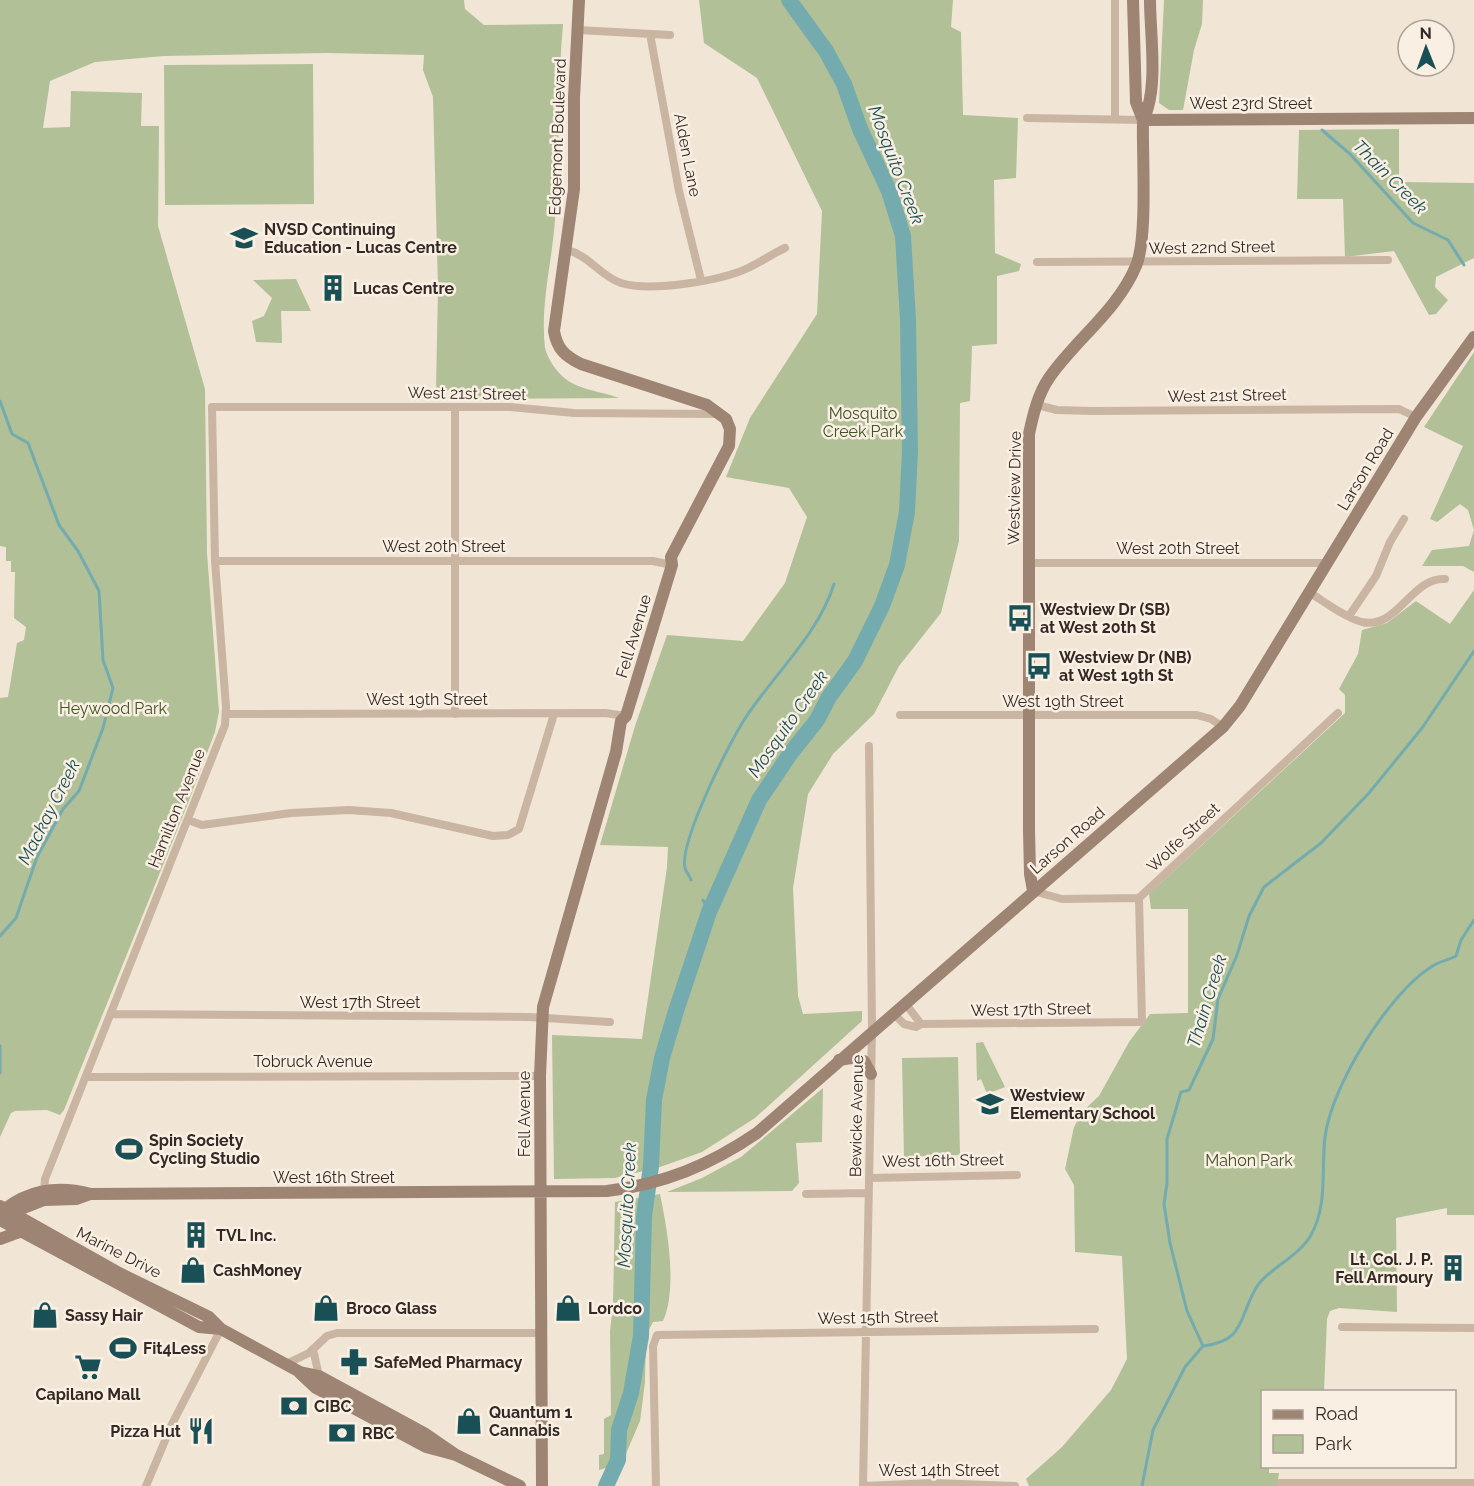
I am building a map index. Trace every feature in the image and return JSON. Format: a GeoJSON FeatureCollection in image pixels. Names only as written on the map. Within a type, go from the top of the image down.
{"type":"FeatureCollection","features":[{"type":"Feature","properties":{"kind":"main road","name":"Edgemont Boulevard"},"geometry":{"type":"LineString","coordinates":[[579,0],[574,98],[574,189],[554,331],[556,343],[562,352],[581,364],[707,405],[721,414]]}},
{"type":"Feature","properties":{"kind":"main road","name":"Westview Drive"},"geometry":{"type":"LineString","coordinates":[[1033,891],[1030,874],[1028,449],[1036,405],[1048,379],[1124,290],[1137,263],[1141,241],[1143,120],[1136,102],[1133,0]]}},
{"type":"Feature","properties":{"kind":"main road","name":"Westview Drive"},"geometry":{"type":"LineString","coordinates":[[1143,120],[1147,111],[1151,80],[1150,0]]}},
{"type":"Feature","properties":{"kind":"main road","name":"West 23rd Street"},"geometry":{"type":"LineString","coordinates":[[1143,120],[1474,118]]}},
{"type":"Feature","properties":{"kind":"main road","name":"Larson Road"},"geometry":{"type":"LineString","coordinates":[[541,1193],[631,1188],[658,1182],[700,1167],[757,1133],[872,1030],[1223,727],[1240,706],[1416,417],[1474,337]]}},
{"type":"Feature","properties":{"kind":"main road","name":"Fell Avenue"},"geometry":{"type":"LineString","coordinates":[[542,1486],[540,1076],[542,1019],[551,973],[615,752],[621,721],[626,716],[672,565],[671,557],[729,447],[730,429],[721,414]]}},
{"type":"Feature","properties":{"kind":"main road"},"geometry":{"type":"LineString","coordinates":[[839,1060],[851,1058],[864,1061],[872,1074]]}},
{"type":"Feature","properties":{"kind":"main road","name":"West 16th Street"},"geometry":{"type":"LineString","coordinates":[[3,1213],[44,1195],[75,1190],[91,1194],[541,1193]]}},
{"type":"Feature","properties":{"kind":"main road","name":"Marine Drive"},"geometry":{"type":"LineString","coordinates":[[3,1213],[19,1232],[199,1327],[221,1329]]}},
{"type":"Feature","properties":{"kind":"main road","name":"Marine Drive"},"geometry":{"type":"LineString","coordinates":[[3,1213],[209,1317],[221,1329],[300,1372],[316,1388],[369,1417],[426,1447],[456,1455],[520,1486]]}},
{"type":"Feature","properties":{"kind":"main road"},"geometry":{"type":"LineString","coordinates":[[0,1239],[19,1232]]}},
{"type":"Feature","properties":{"kind":"main road","name":"Marine Drive"},"geometry":{"type":"LineString","coordinates":[[300,1372],[319,1376],[441,1442],[456,1455]]}},
{"type":"Feature","properties":{"kind":"street"},"geometry":{"type":"LineString","coordinates":[[1115,0],[1115,119]]}},
{"type":"Feature","properties":{"kind":"street"},"geometry":{"type":"LineString","coordinates":[[578,30],[670,35]]}},
{"type":"Feature","properties":{"kind":"street","name":"Alden Lane"},"geometry":{"type":"LineString","coordinates":[[650,34],[679,191],[701,280]]}},
{"type":"Feature","properties":{"kind":"street","name":"West 23rd Street"},"geometry":{"type":"LineString","coordinates":[[1027,118],[1143,120]]}},
{"type":"Feature","properties":{"kind":"street"},"geometry":{"type":"LineString","coordinates":[[567,250],[581,254],[606,275],[621,283],[660,287],[746,269],[784,248]]}},
{"type":"Feature","properties":{"kind":"street","name":"West 22nd Street"},"geometry":{"type":"LineString","coordinates":[[1037,262],[1388,260]]}},
{"type":"Feature","properties":{"kind":"street","name":"West 21st Street"},"geometry":{"type":"LineString","coordinates":[[1036,405],[1057,410],[1104,411],[1399,409],[1416,417]]}},
{"type":"Feature","properties":{"kind":"street","name":"West 21st Street"},"geometry":{"type":"LineString","coordinates":[[212,407],[510,407],[574,413],[721,414]]}},
{"type":"Feature","properties":{"kind":"street","name":"Hamilton Avenue"},"geometry":{"type":"LineString","coordinates":[[44,1195],[45,1179],[214,756],[227,714],[215,561],[212,407]]}},
{"type":"Feature","properties":{"kind":"street"},"geometry":{"type":"LineString","coordinates":[[455,407],[455,714]]}},
{"type":"Feature","properties":{"kind":"street"},"geometry":{"type":"LineString","coordinates":[[1349,616],[1376,576],[1390,542],[1404,519]]}},
{"type":"Feature","properties":{"kind":"street","name":"West 20th Street"},"geometry":{"type":"LineString","coordinates":[[215,561],[653,561],[672,565]]}},
{"type":"Feature","properties":{"kind":"street","name":"West 20th Street"},"geometry":{"type":"LineString","coordinates":[[1029,563],[1328,563]]}},
{"type":"Feature","properties":{"kind":"street"},"geometry":{"type":"LineString","coordinates":[[1309,592],[1361,621],[1382,620],[1401,607],[1427,581],[1445,579]]}},
{"type":"Feature","properties":{"kind":"street","name":"West 19th Street"},"geometry":{"type":"LineString","coordinates":[[227,714],[605,713],[626,716]]}},
{"type":"Feature","properties":{"kind":"street","name":"Wolfe Street"},"geometry":{"type":"LineString","coordinates":[[1139,898],[1338,713]]}},
{"type":"Feature","properties":{"kind":"street"},"geometry":{"type":"LineString","coordinates":[[188,820],[202,825],[291,813],[349,810],[391,813],[493,836],[508,836],[519,829],[554,714]]}},
{"type":"Feature","properties":{"kind":"street","name":"West 19th Street"},"geometry":{"type":"LineString","coordinates":[[900,715],[1197,715],[1211,719],[1223,727]]}},
{"type":"Feature","properties":{"kind":"street","name":"Bewicke Avenue"},"geometry":{"type":"LineString","coordinates":[[863,1486],[872,1074],[869,746]]}},
{"type":"Feature","properties":{"kind":"street"},"geometry":{"type":"LineString","coordinates":[[1033,891],[1062,899],[1139,898]]}},
{"type":"Feature","properties":{"kind":"street","name":"West 17th Street"},"geometry":{"type":"LineString","coordinates":[[893,1013],[904,1024],[916,1027],[921,1024],[1142,1022],[1139,898]]}},
{"type":"Feature","properties":{"kind":"street"},"geometry":{"type":"LineString","coordinates":[[905,1003],[921,1024]]}},
{"type":"Feature","properties":{"kind":"street","name":"West 17th Street"},"geometry":{"type":"LineString","coordinates":[[111,1014],[542,1019],[610,1022]]}},
{"type":"Feature","properties":{"kind":"street","name":"Tobruck Avenue"},"geometry":{"type":"LineString","coordinates":[[86,1077],[540,1076]]}},
{"type":"Feature","properties":{"kind":"street","name":"West 16th Street"},"geometry":{"type":"LineString","coordinates":[[869,1178],[1017,1175]]}},
{"type":"Feature","properties":{"kind":"street"},"geometry":{"type":"LineString","coordinates":[[806,1194],[869,1193]]}},
{"type":"Feature","properties":{"kind":"street"},"geometry":{"type":"LineString","coordinates":[[1342,1327],[1474,1328]]}},
{"type":"Feature","properties":{"kind":"street"},"geometry":{"type":"LineString","coordinates":[[144,1484],[221,1329]]}},
{"type":"Feature","properties":{"kind":"street","name":"West 15th Street"},"geometry":{"type":"LineString","coordinates":[[656,1486],[653,1346],[655,1338],[661,1335],[1095,1329]]}},
{"type":"Feature","properties":{"kind":"street"},"geometry":{"type":"LineString","coordinates":[[286,1364],[313,1349],[327,1336],[337,1334],[542,1333]]}},
{"type":"Feature","properties":{"kind":"street"},"geometry":{"type":"LineString","coordinates":[[313,1349],[319,1376]]}},
{"type":"Feature","properties":{"kind":"street","name":"West 14th Street"},"geometry":{"type":"LineString","coordinates":[[863,1486],[933,1483],[1015,1486]]}},
{"type":"Feature","properties":{"kind":"street"},"geometry":{"type":"LineString","coordinates":[[1280,1483],[1474,1483]]}},
{"type":"Feature","properties":{"kind":"green space","name":"Heywood Park"},"geometry":{"type":"Polygon","coordinates":[[[0,0],[464,0],[465,9],[484,25],[563,24],[557,196],[545,300],[545,348],[553,366],[569,381],[619,398],[466,399],[464,391],[436,391],[438,287],[433,97],[423,70],[424,55],[327,53],[164,56],[95,62],[50,81],[43,128],[70,127],[71,91],[142,93],[141,126],[159,126],[158,226],[205,389],[207,553],[219,712],[215,732],[188,803],[64,1110],[60,1115],[47,1110],[15,1111],[11,1113],[0,1137],[0,698],[8,697],[17,643],[24,640],[26,627],[14,618],[15,572],[11,572],[11,561],[6,561],[6,547],[0,546],[0,0]]]}},
{"type":"Feature","properties":{"kind":"green space","name":"Mosquito Creek Park"},"geometry":{"type":"Polygon","coordinates":[[[699,0],[953,0],[951,27],[961,32],[963,115],[1018,118],[1016,178],[994,180],[995,253],[1021,264],[1019,271],[997,276],[997,344],[972,346],[970,401],[960,403],[959,541],[941,613],[899,666],[874,714],[833,754],[808,794],[793,888],[798,996],[803,1014],[862,1011],[862,1021],[755,1118],[702,1152],[660,1167],[615,1178],[554,1179],[552,1035],[642,1039],[668,847],[600,845],[635,726],[667,635],[743,641],[785,583],[807,517],[789,488],[726,477],[750,418],[817,314],[822,211],[757,78],[704,43],[699,0]]]}},
{"type":"Feature","properties":{"kind":"green space"},"geometry":{"type":"Polygon","coordinates":[[[1164,0],[1203,0],[1202,24],[1194,50],[1183,110],[1169,110],[1159,103],[1164,0]]]}},
{"type":"Feature","properties":{"kind":"green space"},"geometry":{"type":"Polygon","coordinates":[[[313,64],[314,204],[165,205],[164,65],[313,64]]]}},
{"type":"Feature","properties":{"kind":"green space"},"geometry":{"type":"Polygon","coordinates":[[[1399,129],[1399,182],[1474,183],[1474,258],[1436,277],[1435,287],[1448,300],[1436,314],[1429,315],[1394,251],[1345,257],[1343,199],[1297,199],[1299,130],[1399,129]]]}},
{"type":"Feature","properties":{"kind":"green space"},"geometry":{"type":"Polygon","coordinates":[[[296,279],[311,311],[281,311],[282,343],[256,342],[252,321],[264,316],[272,298],[253,280],[296,279]]]}},
{"type":"Feature","properties":{"kind":"green space"},"geometry":{"type":"Polygon","coordinates":[[[1474,352],[1474,530],[1468,510],[1460,504],[1437,522],[1430,519],[1463,446],[1424,427],[1474,352]]]}},
{"type":"Feature","properties":{"kind":"green space"},"geometry":{"type":"Polygon","coordinates":[[[1474,530],[1474,572],[1463,566],[1422,566],[1432,550],[1469,546],[1474,530]]]}},
{"type":"Feature","properties":{"kind":"green space","name":"Mahon Park"},"geometry":{"type":"Polygon","coordinates":[[[1474,590],[1474,1215],[1447,1215],[1447,1208],[1396,1218],[1397,1312],[1339,1308],[1330,1311],[1327,1319],[1324,1390],[1261,1390],[1261,1468],[1269,1468],[1269,1473],[1279,1473],[1277,1486],[1029,1486],[1026,1479],[1062,1447],[1111,1390],[1127,1359],[1122,1256],[1075,1252],[1074,1185],[1065,1169],[1074,1127],[1083,1111],[1099,1096],[1129,1042],[1150,1014],[1188,1013],[1188,909],[1151,909],[1149,894],[1345,713],[1345,695],[1339,689],[1358,654],[1362,630],[1387,623],[1416,601],[1450,624],[1474,590]]]}},
{"type":"Feature","properties":{"kind":"green space"},"geometry":{"type":"Polygon","coordinates":[[[983,1042],[1005,1087],[987,1094],[981,1079],[977,1081],[976,1043],[983,1042]]]}},
{"type":"Feature","properties":{"kind":"green space"},"geometry":{"type":"Polygon","coordinates":[[[958,1057],[960,1155],[904,1157],[902,1058],[958,1057]]]}},
{"type":"Feature","properties":{"kind":"green space"},"geometry":{"type":"Polygon","coordinates":[[[823,1088],[822,1142],[796,1143],[799,1183],[792,1191],[667,1192],[702,1178],[741,1157],[823,1088]]]}},
{"type":"Feature","properties":{"kind":"green space"},"geometry":{"type":"Polygon","coordinates":[[[660,1194],[670,1258],[670,1292],[667,1307],[663,1321],[653,1322],[646,1335],[645,1382],[640,1421],[622,1463],[599,1470],[599,1455],[604,1454],[604,1419],[611,1415],[610,1331],[613,1305],[615,1202],[660,1194]]]}},
{"type":"Feature","properties":{"kind":"waterway","name":"Mosquito Creek"},"geometry":{"type":"LineString","coordinates":[[606,1486],[618,1460],[619,1430],[631,1393],[641,1336],[644,1217],[651,1166],[654,1100],[662,1058],[676,1011],[709,912],[759,800],[790,754],[817,720],[829,697],[855,661],[882,606],[897,565],[907,512],[910,451],[908,320],[903,236],[889,191],[860,129],[844,84],[826,51],[789,0]]}},
{"type":"Feature","properties":{"kind":"waterway","name":"Thain Creek"},"geometry":{"type":"LineString","coordinates":[[1322,130],[1350,154],[1413,223],[1448,240],[1464,265]]}},
{"type":"Feature","properties":{"kind":"waterway","name":"Mackay Creek"},"geometry":{"type":"LineString","coordinates":[[0,401],[12,434],[28,443],[59,525],[78,551],[99,591],[103,660],[113,688],[103,728],[79,791],[63,809],[37,857],[16,918],[0,936]]}},
{"type":"Feature","properties":{"kind":"waterway"},"geometry":{"type":"LineString","coordinates":[[691,880],[685,868],[685,855],[697,815],[718,768],[746,717],[818,620],[834,584]]}},
{"type":"Feature","properties":{"kind":"waterway","name":"Thain Creek"},"geometry":{"type":"LineString","coordinates":[[1203,1346],[1187,1311],[1170,1243],[1164,1204],[1167,1183],[1167,1139],[1181,1092],[1189,1090],[1213,1039],[1218,999],[1237,955],[1249,916],[1264,887],[1321,843],[1369,793],[1422,728],[1474,651]]}},
{"type":"Feature","properties":{"kind":"waterway"},"geometry":{"type":"LineString","coordinates":[[703,900],[709,912]]}},
{"type":"Feature","properties":{"kind":"waterway"},"geometry":{"type":"LineString","coordinates":[[1203,1346],[1217,1343],[1233,1334],[1261,1281],[1306,1243],[1320,1212],[1325,1137],[1330,1116],[1350,1068],[1380,1019],[1414,980],[1431,967],[1456,956],[1461,940],[1474,920]]}},
{"type":"Feature","properties":{"kind":"waterway","name":"Mackay Creek"},"geometry":{"type":"LineString","coordinates":[[0,1046],[0,1073]]}},
{"type":"Feature","properties":{"kind":"waterway","name":"Thain Creek"},"geometry":{"type":"LineString","coordinates":[[1142,1486],[1153,1430],[1185,1367],[1203,1346]]}},
{"type":"Feature","properties":{"kind":"place","name":"NVSD Continuing Education - Lucas Centre"},"geometry":{"type":"Point","coordinates":[244,238]}},
{"type":"Feature","properties":{"kind":"place","name":"Lucas Centre"},"geometry":{"type":"Point","coordinates":[333,288]}},
{"type":"Feature","properties":{"kind":"place","name":"Westview Dr (SB) at West 20th St"},"geometry":{"type":"Point","coordinates":[1020,618]}},
{"type":"Feature","properties":{"kind":"place","name":"Westview Dr (NB) at West 19th St"},"geometry":{"type":"Point","coordinates":[1039,666]}},
{"type":"Feature","properties":{"kind":"place","name":"Westview Elementary School"},"geometry":{"type":"Point","coordinates":[990,1104]}},
{"type":"Feature","properties":{"kind":"place","name":"Spin Society Cycling Studio"},"geometry":{"type":"Point","coordinates":[129,1149]}},
{"type":"Feature","properties":{"kind":"place","name":"TVL Inc."},"geometry":{"type":"Point","coordinates":[196,1235]}},
{"type":"Feature","properties":{"kind":"place","name":"Lt. Col. J. P. Fell Armoury"},"geometry":{"type":"Point","coordinates":[1453,1268]}},
{"type":"Feature","properties":{"kind":"place","name":"CashMoney"},"geometry":{"type":"Point","coordinates":[193,1270]}},
{"type":"Feature","properties":{"kind":"place","name":"Broco Glass"},"geometry":{"type":"Point","coordinates":[326,1308]}},
{"type":"Feature","properties":{"kind":"place","name":"Lordco"},"geometry":{"type":"Point","coordinates":[568,1308]}},
{"type":"Feature","properties":{"kind":"place","name":"Sassy Hair"},"geometry":{"type":"Point","coordinates":[45,1315]}},
{"type":"Feature","properties":{"kind":"place","name":"Fit4Less"},"geometry":{"type":"Point","coordinates":[123,1348]}},
{"type":"Feature","properties":{"kind":"place","name":"SafeMed Pharmacy"},"geometry":{"type":"Point","coordinates":[354,1362]}},
{"type":"Feature","properties":{"kind":"place","name":"Capilano Mall"},"geometry":{"type":"Point","coordinates":[88,1367]}},
{"type":"Feature","properties":{"kind":"place","name":"CIBC"},"geometry":{"type":"Point","coordinates":[294,1406]}},
{"type":"Feature","properties":{"kind":"place","name":"Quantum 1 Cannabis"},"geometry":{"type":"Point","coordinates":[469,1421]}},
{"type":"Feature","properties":{"kind":"place","name":"Pizza Hut"},"geometry":{"type":"Point","coordinates":[201,1431]}},
{"type":"Feature","properties":{"kind":"place","name":"RBC"},"geometry":{"type":"Point","coordinates":[342,1433]}}]}
